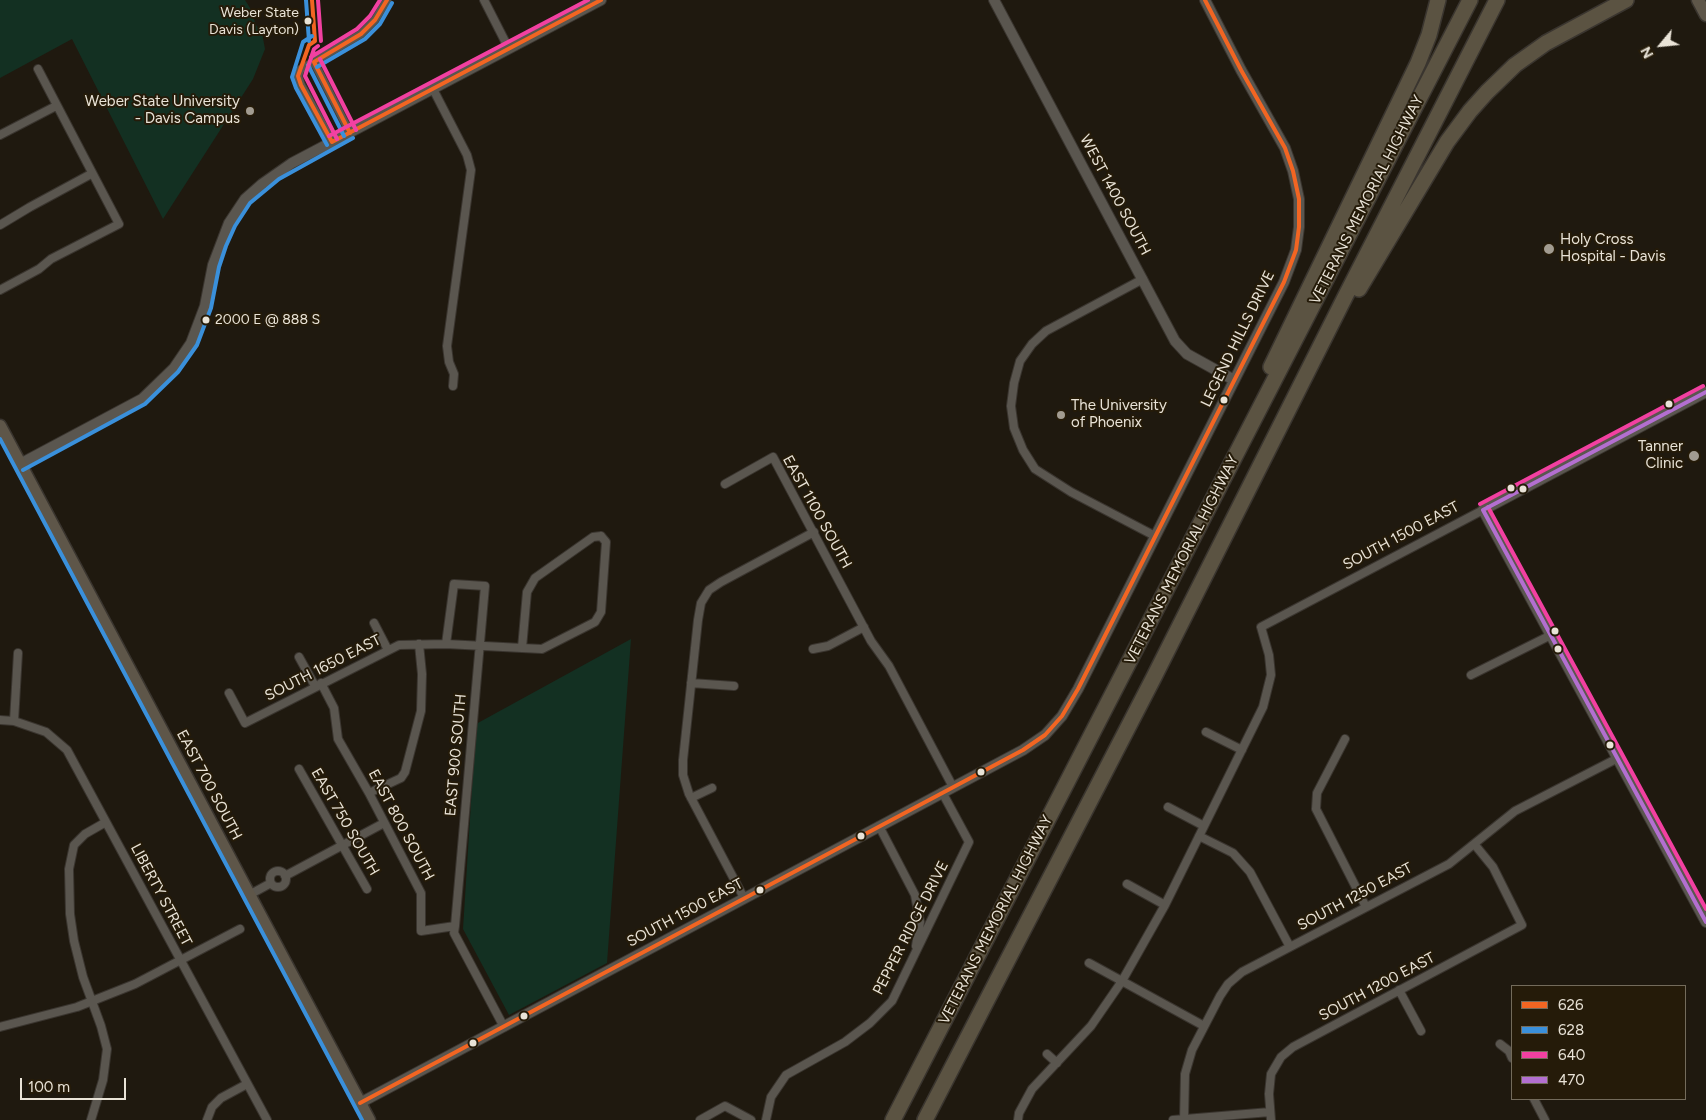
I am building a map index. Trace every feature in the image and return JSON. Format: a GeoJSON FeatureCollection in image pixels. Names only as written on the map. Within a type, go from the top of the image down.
{"type":"FeatureCollection","features":[{"type":"Feature","properties":{"kind":"highway"},"geometry":{"type":"LineString","coordinates":[[1215,498],[1219,472],[1418,63],[1429,35],[1438,0]]}},
{"type":"Feature","properties":{"kind":"highway","name":"VETERANS MEMORIAL HIGHWAY"},"geometry":{"type":"LineString","coordinates":[[893,1120],[1470,0]]}},
{"type":"Feature","properties":{"kind":"highway","name":"VETERANS MEMORIAL HIGHWAY"},"geometry":{"type":"LineString","coordinates":[[925,1120],[1154,677],[1314,357],[1497,0]]}},
{"type":"Feature","properties":{"kind":"highway"},"geometry":{"type":"LineString","coordinates":[[1314,357],[1340,321],[1447,142],[1478,101],[1505,74],[1536,50],[1626,0]]}},
{"type":"Feature","properties":{"kind":"highway"},"geometry":{"type":"LineString","coordinates":[[888,1120],[930,1049]]}},
{"type":"Feature","properties":{"kind":"highway"},"geometry":{"type":"LineString","coordinates":[[930,1120],[936,1098]]}},
{"type":"Feature","properties":{"kind":"main road"},"geometry":{"type":"LineString","coordinates":[[1698,0],[1706,15]]}},
{"type":"Feature","properties":{"kind":"main road","name":"EAST 700 SOUTH"},"geometry":{"type":"LineString","coordinates":[[0,426],[369,1120]]}},
{"type":"Feature","properties":{"kind":"street"},"geometry":{"type":"LineString","coordinates":[[332,142],[301,85],[298,76],[300,70],[361,34],[375,20],[387,0]]}},
{"type":"Feature","properties":{"kind":"street"},"geometry":{"type":"LineString","coordinates":[[484,0],[509,49]]}},
{"type":"Feature","properties":{"kind":"street"},"geometry":{"type":"LineString","coordinates":[[20,464],[142,399],[174,368],[190,344],[205,306],[213,265],[229,223],[245,199],[274,174],[600,0]]}},
{"type":"Feature","properties":{"kind":"street","name":"WEST 1400 SOUTH"},"geometry":{"type":"LineString","coordinates":[[994,0],[1175,341],[1187,354],[1234,380]]}},
{"type":"Feature","properties":{"kind":"street","name":"LEGEND HILLS DRIVE"},"geometry":{"type":"LineString","coordinates":[[1023,750],[1045,735],[1062,716],[1078,688],[1284,282],[1296,250],[1299,227],[1299,199],[1293,171],[1285,148],[1241,70],[1205,0]]}},
{"type":"Feature","properties":{"kind":"street"},"geometry":{"type":"LineString","coordinates":[[314,62],[350,133]]}},
{"type":"Feature","properties":{"kind":"street"},"geometry":{"type":"LineString","coordinates":[[0,290],[39,269],[51,259],[119,224],[38,70]]}},
{"type":"Feature","properties":{"kind":"street"},"geometry":{"type":"LineString","coordinates":[[432,89],[467,154],[472,170],[447,346],[454,374],[453,386]]}},
{"type":"Feature","properties":{"kind":"street"},"geometry":{"type":"LineString","coordinates":[[0,135],[56,106]]}},
{"type":"Feature","properties":{"kind":"street"},"geometry":{"type":"LineString","coordinates":[[0,225],[92,174]]}},
{"type":"Feature","properties":{"kind":"street"},"geometry":{"type":"LineString","coordinates":[[1143,279],[1046,331],[1032,344],[1020,361],[1014,383],[1011,406],[1014,428],[1023,450],[1035,469],[1071,492],[1156,536]]}},
{"type":"Feature","properties":{"kind":"street","name":"SOUTH 1500 EAST"},"geometry":{"type":"LineString","coordinates":[[1242,750],[1263,707],[1271,675],[1270,654],[1261,627],[1706,392]]}},
{"type":"Feature","properties":{"kind":"street","name":"EAST 1100 SOUTH"},"geometry":{"type":"LineString","coordinates":[[724,484],[773,457],[864,627],[888,666],[953,787]]}},
{"type":"Feature","properties":{"kind":"street"},"geometry":{"type":"LineString","coordinates":[[1483,510],[1706,922]]}},
{"type":"Feature","properties":{"kind":"street"},"geometry":{"type":"LineString","coordinates":[[744,898],[691,798],[683,775],[698,620],[702,603],[709,590],[814,532]]}},
{"type":"Feature","properties":{"kind":"street","name":"SOUTH 1650 EAST"},"geometry":{"type":"LineString","coordinates":[[228,693],[245,723],[399,645],[446,644],[480,646],[542,649],[595,622],[601,612],[606,542],[601,536],[592,537],[536,578],[526,592],[522,648]]}},
{"type":"Feature","properties":{"kind":"street","name":"EAST 900 SOUTH"},"geometry":{"type":"LineString","coordinates":[[446,644],[454,584],[485,586],[454,926]]}},
{"type":"Feature","properties":{"kind":"street"},"geometry":{"type":"LineString","coordinates":[[374,623],[388,650]]}},
{"type":"Feature","properties":{"kind":"street"},"geometry":{"type":"LineString","coordinates":[[813,649],[828,646],[864,627]]}},
{"type":"Feature","properties":{"kind":"street"},"geometry":{"type":"LineString","coordinates":[[1471,675],[1551,635]]}},
{"type":"Feature","properties":{"kind":"street"},"geometry":{"type":"LineString","coordinates":[[369,793],[401,778],[405,772],[420,711],[422,674],[419,644]]}},
{"type":"Feature","properties":{"kind":"street"},"geometry":{"type":"LineString","coordinates":[[14,721],[18,653]]}},
{"type":"Feature","properties":{"kind":"street","name":"EAST 800 SOUTH"},"geometry":{"type":"LineString","coordinates":[[299,657],[334,708],[338,739],[369,793],[421,893],[421,931],[454,926]]}},
{"type":"Feature","properties":{"kind":"street"},"geometry":{"type":"LineString","coordinates":[[691,684],[734,686]]}},
{"type":"Feature","properties":{"kind":"street","name":"LIBERTY STREET"},"geometry":{"type":"LineString","coordinates":[[0,720],[14,721],[46,732],[67,750],[267,1120]]}},
{"type":"Feature","properties":{"kind":"street"},"geometry":{"type":"LineString","coordinates":[[1018,1120],[1019,1113],[1032,1089],[1091,1026],[1122,981],[1165,905],[1242,750],[1206,732]]}},
{"type":"Feature","properties":{"kind":"street"},"geometry":{"type":"LineString","coordinates":[[1345,739],[1317,793],[1316,809],[1366,907]]}},
{"type":"Feature","properties":{"kind":"street","name":"SOUTH 1500 EAST"},"geometry":{"type":"LineString","coordinates":[[360,1103],[1023,750]]}},
{"type":"Feature","properties":{"kind":"street","name":"SOUTH 1250 EAST"},"geometry":{"type":"LineString","coordinates":[[1184,1119],[1185,1074],[1192,1050],[1220,996],[1228,984],[1242,972],[1449,864],[1515,811],[1618,758]]}},
{"type":"Feature","properties":{"kind":"street","name":"EAST 750 SOUTH"},"geometry":{"type":"LineString","coordinates":[[299,769],[367,889]]}},
{"type":"Feature","properties":{"kind":"street"},"geometry":{"type":"LineString","coordinates":[[691,798],[712,788]]}},
{"type":"Feature","properties":{"kind":"street","name":"PEPPER RIDGE DRIVE"},"geometry":{"type":"LineString","coordinates":[[766,1120],[771,1097],[786,1075],[834,1049],[870,1023],[892,1001],[969,842],[942,792]]}},
{"type":"Feature","properties":{"kind":"street"},"geometry":{"type":"LineString","coordinates":[[1168,807],[1204,826]]}},
{"type":"Feature","properties":{"kind":"street"},"geometry":{"type":"LineString","coordinates":[[91,1120],[104,1080],[107,1049],[101,1026],[83,977],[74,941],[70,914],[69,869],[74,845],[85,834],[106,822]]}},
{"type":"Feature","properties":{"kind":"street"},"geometry":{"type":"LineString","coordinates":[[249,895],[272,883],[276,887],[282,886],[286,881],[285,876],[384,822]]}},
{"type":"Feature","properties":{"kind":"street"},"geometry":{"type":"LineString","coordinates":[[879,826],[915,895],[920,922],[914,955]]}},
{"type":"Feature","properties":{"kind":"street"},"geometry":{"type":"LineString","coordinates":[[1199,836],[1233,853],[1250,872],[1290,947]]}},
{"type":"Feature","properties":{"kind":"street","name":"SOUTH 1200 EAST"},"geometry":{"type":"LineString","coordinates":[[1270,1116],[1268,1094],[1271,1074],[1282,1057],[1293,1047],[1522,925],[1493,867],[1474,845]]}},
{"type":"Feature","properties":{"kind":"street"},"geometry":{"type":"LineString","coordinates":[[1127,884],[1165,905]]}},
{"type":"Feature","properties":{"kind":"street"},"geometry":{"type":"LineString","coordinates":[[454,926],[454,934],[504,1027]]}},
{"type":"Feature","properties":{"kind":"street"},"geometry":{"type":"LineString","coordinates":[[0,1027],[76,1007],[135,984],[240,929]]}},
{"type":"Feature","properties":{"kind":"street"},"geometry":{"type":"LineString","coordinates":[[1089,962],[1204,1026]]}},
{"type":"Feature","properties":{"kind":"street"},"geometry":{"type":"LineString","coordinates":[[1399,990],[1422,1031]]}},
{"type":"Feature","properties":{"kind":"street"},"geometry":{"type":"LineString","coordinates":[[1500,1044],[1509,1051],[1511,1056]]}},
{"type":"Feature","properties":{"kind":"street"},"geometry":{"type":"LineString","coordinates":[[1047,1054],[1056,1063]]}},
{"type":"Feature","properties":{"kind":"street"},"geometry":{"type":"LineString","coordinates":[[207,1120],[212,1107],[221,1098],[247,1084]]}},
{"type":"Feature","properties":{"kind":"street"},"geometry":{"type":"LineString","coordinates":[[1535,1100],[1545,1120]]}},
{"type":"Feature","properties":{"kind":"street"},"geometry":{"type":"LineString","coordinates":[[700,1120],[725,1106],[751,1120]]}},
{"type":"Feature","properties":{"kind":"street"},"geometry":{"type":"LineString","coordinates":[[1173,1120],[1270,1116]]}},
{"type":"Feature","properties":{"kind":"green space"},"geometry":{"type":"Polygon","coordinates":[[[0,0],[245,0],[256,25],[262,33],[265,49],[253,79],[163,219],[72,39],[0,78],[0,0]]]}},
{"type":"Feature","properties":{"kind":"green space"},"geometry":{"type":"Polygon","coordinates":[[[631,639],[607,963],[509,1015],[463,929],[476,724],[631,639]]]}},
{"type":"Feature","properties":{"kind":"transit line","name":"628"},"geometry":{"type":"LineString","coordinates":[[306,0],[309,41]]}},
{"type":"Feature","properties":{"kind":"transit line","name":"626"},"geometry":{"type":"LineString","coordinates":[[312,0],[315,41],[309,45],[298,76],[332,142],[601,0]]}},
{"type":"Feature","properties":{"kind":"transit line","name":"640"},"geometry":{"type":"LineString","coordinates":[[318,0],[321,41]]}},
{"type":"Feature","properties":{"kind":"transit line","name":"640"},"geometry":{"type":"LineString","coordinates":[[311,57],[357,29],[370,16],[380,0]]}},
{"type":"Feature","properties":{"kind":"transit line","name":"626"},"geometry":{"type":"LineString","coordinates":[[350,133],[314,62],[361,34],[375,20],[387,0]]}},
{"type":"Feature","properties":{"kind":"transit line","name":"640"},"geometry":{"type":"LineString","coordinates":[[329,136],[588,0]]}},
{"type":"Feature","properties":{"kind":"transit line","name":"626"},"geometry":{"type":"LineString","coordinates":[[360,1103],[1023,750],[1045,735],[1062,716],[1078,689],[1284,282],[1296,250],[1299,227],[1299,199],[1293,171],[1285,148],[1241,70],[1205,0]]}},
{"type":"Feature","properties":{"kind":"transit line","name":"628"},"geometry":{"type":"LineString","coordinates":[[317,67],[365,39],[380,24],[392,3]]}},
{"type":"Feature","properties":{"kind":"transit line","name":"628"},"geometry":{"type":"LineString","coordinates":[[312,36],[303,42],[292,77],[327,145]]}},
{"type":"Feature","properties":{"kind":"transit line","name":"640"},"geometry":{"type":"LineString","coordinates":[[318,46],[314,49],[305,76],[337,139]]}},
{"type":"Feature","properties":{"kind":"transit line","name":"640"},"geometry":{"type":"LineString","coordinates":[[320,59],[356,130]]}},
{"type":"Feature","properties":{"kind":"transit line","name":"628"},"geometry":{"type":"LineString","coordinates":[[308,65],[344,136]]}},
{"type":"Feature","properties":{"kind":"transit line","name":"628"},"geometry":{"type":"LineString","coordinates":[[23,470],[145,404],[178,372],[197,345],[211,308],[219,267],[226,246],[235,226],[250,203],[279,179],[353,138]]}},
{"type":"Feature","properties":{"kind":"transit line","name":"640"},"geometry":{"type":"LineString","coordinates":[[1480,504],[1703,386]]}},
{"type":"Feature","properties":{"kind":"transit line","name":"470"},"geometry":{"type":"LineString","coordinates":[[1483,510],[1706,392]]}},
{"type":"Feature","properties":{"kind":"transit line","name":"628"},"geometry":{"type":"LineString","coordinates":[[0,439],[362,1120]]}},
{"type":"Feature","properties":{"kind":"transit line","name":"640"},"geometry":{"type":"LineString","coordinates":[[1488,507],[1706,909]]}},
{"type":"Feature","properties":{"kind":"transit line","name":"470"},"geometry":{"type":"LineString","coordinates":[[1483,510],[1706,922]]}},
{"type":"Feature","properties":{"kind":"place","name":"Weber State Davis (Layton)"},"geometry":{"type":"Point","coordinates":[308,21]}},
{"type":"Feature","properties":{"kind":"place","name":"Weber State University - Davis Campus"},"geometry":{"type":"Point","coordinates":[250,111]}},
{"type":"Feature","properties":{"kind":"place","name":"Holy Cross Hospital - Davis"},"geometry":{"type":"Point","coordinates":[1549,249]}},
{"type":"Feature","properties":{"kind":"place","name":"2000 E @ 888 S"},"geometry":{"type":"Point","coordinates":[206,320]}},
{"type":"Feature","properties":{"kind":"place","name":"The University of Phoenix"},"geometry":{"type":"Point","coordinates":[1061,415]}},
{"type":"Feature","properties":{"kind":"place","name":"Tanner Clinic"},"geometry":{"type":"Point","coordinates":[1694,456]}}]}
